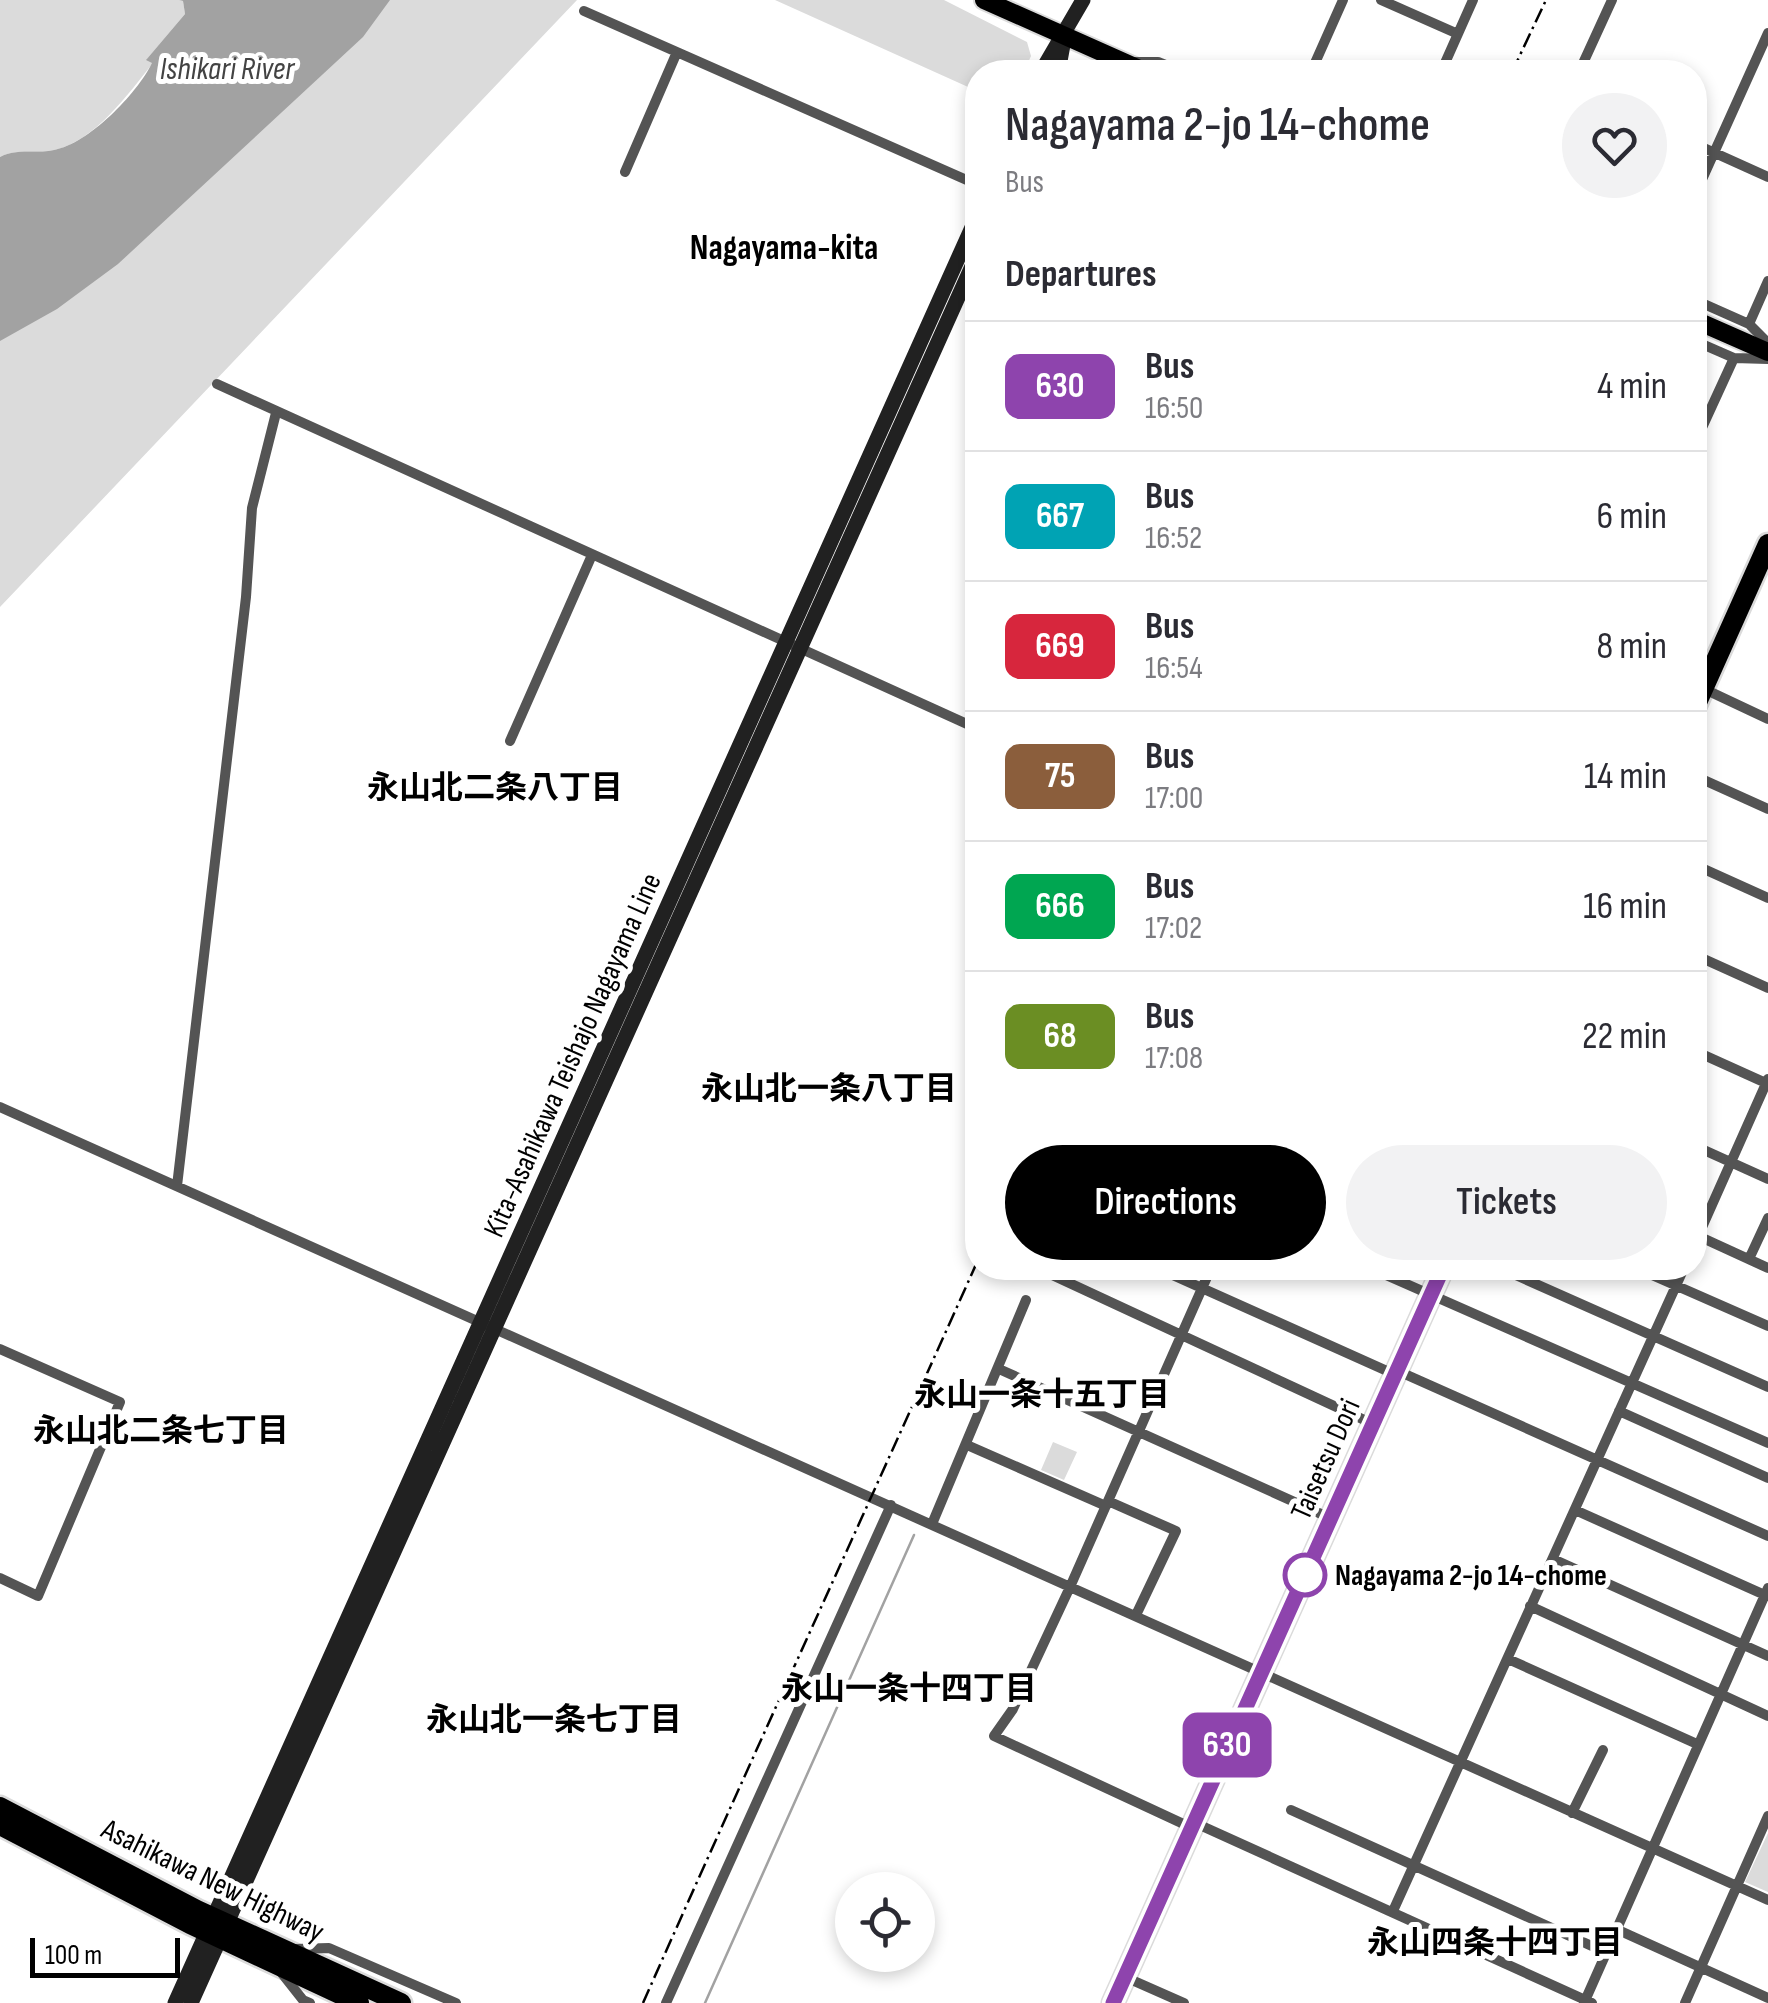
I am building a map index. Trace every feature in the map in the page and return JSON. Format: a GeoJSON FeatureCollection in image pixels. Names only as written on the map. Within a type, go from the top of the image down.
{"type":"FeatureCollection","features":[{"type":"Feature","properties":{"kind":"highway"},"geometry":{"type":"LineString","coordinates":[[1707,674],[1768,544]]}},
{"type":"Feature","properties":{"kind":"highway","name":"Taisetsu Dori"},"geometry":{"type":"LineString","coordinates":[[1113,2003],[1437,1280]]}},
{"type":"Feature","properties":{"kind":"highway","name":"Asahikawa New Highway"},"geometry":{"type":"LineString","coordinates":[[0,1807],[216,1928]]}},
{"type":"Feature","properties":{"kind":"highway","name":"Asahikawa New Highway"},"geometry":{"type":"LineString","coordinates":[[0,1825],[280,1957],[401,2003]]}},
{"type":"Feature","properties":{"kind":"highway","name":"Asahikawa New Highway"},"geometry":{"type":"LineString","coordinates":[[280,1957],[359,2003]]}},
{"type":"Feature","properties":{"kind":"main road"},"geometry":{"type":"LineString","coordinates":[[984,0],[1112,60]]}},
{"type":"Feature","properties":{"kind":"main road"},"geometry":{"type":"LineString","coordinates":[[1049,60],[1083,0]]}},
{"type":"Feature","properties":{"kind":"main road"},"geometry":{"type":"LineString","coordinates":[[1060,60],[1065,36]]}},
{"type":"Feature","properties":{"kind":"main road","name":"Kita-Asahikawa Teishajo Nagayama Line"},"geometry":{"type":"LineString","coordinates":[[794,645],[965,244]]}},
{"type":"Feature","properties":{"kind":"main road","name":"Kita-Asahikawa Teishajo Nagayama Line"},"geometry":{"type":"LineString","coordinates":[[216,1928],[794,645],[965,281]]}},
{"type":"Feature","properties":{"kind":"main road"},"geometry":{"type":"LineString","coordinates":[[1707,326],[1768,356]]}},
{"type":"Feature","properties":{"kind":"main road"},"geometry":{"type":"LineString","coordinates":[[174,2003],[216,1928]]}},
{"type":"Feature","properties":{"kind":"main road"},"geometry":{"type":"LineString","coordinates":[[191,2003],[216,1928]]}},
{"type":"Feature","properties":{"kind":"street"},"geometry":{"type":"LineString","coordinates":[[1316,60],[1342,0]]}},
{"type":"Feature","properties":{"kind":"street"},"geometry":{"type":"LineString","coordinates":[[1382,0],[1458,34]]}},
{"type":"Feature","properties":{"kind":"street"},"geometry":{"type":"LineString","coordinates":[[1446,60],[1474,0]]}},
{"type":"Feature","properties":{"kind":"street"},"geometry":{"type":"LineString","coordinates":[[1584,60],[1612,0]]}},
{"type":"Feature","properties":{"kind":"street"},"geometry":{"type":"LineString","coordinates":[[584,11],[965,179]]}},
{"type":"Feature","properties":{"kind":"street"},"geometry":{"type":"LineString","coordinates":[[1707,168],[1768,33]]}},
{"type":"Feature","properties":{"kind":"street"},"geometry":{"type":"LineString","coordinates":[[625,172],[677,52]]}},
{"type":"Feature","properties":{"kind":"street"},"geometry":{"type":"LineString","coordinates":[[1707,149],[1768,177]]}},
{"type":"Feature","properties":{"kind":"street"},"geometry":{"type":"LineString","coordinates":[[1749,324],[1768,281]]}},
{"type":"Feature","properties":{"kind":"street"},"geometry":{"type":"LineString","coordinates":[[1707,305],[1749,324],[1768,343]]}},
{"type":"Feature","properties":{"kind":"street"},"geometry":{"type":"LineString","coordinates":[[1707,347],[1734,358],[1768,356]]}},
{"type":"Feature","properties":{"kind":"street"},"geometry":{"type":"LineString","coordinates":[[1707,417],[1734,358]]}},
{"type":"Feature","properties":{"kind":"street"},"geometry":{"type":"LineString","coordinates":[[217,384],[965,723]]}},
{"type":"Feature","properties":{"kind":"street"},"geometry":{"type":"LineString","coordinates":[[177,1186],[246,596],[252,508],[276,413]]}},
{"type":"Feature","properties":{"kind":"street"},"geometry":{"type":"LineString","coordinates":[[510,741],[592,555]]}},
{"type":"Feature","properties":{"kind":"street"},"geometry":{"type":"LineString","coordinates":[[1707,696],[1768,719]]}},
{"type":"Feature","properties":{"kind":"street"},"geometry":{"type":"LineString","coordinates":[[1707,781],[1768,809]]}},
{"type":"Feature","properties":{"kind":"street"},"geometry":{"type":"LineString","coordinates":[[1707,870],[1768,898]]}},
{"type":"Feature","properties":{"kind":"street"},"geometry":{"type":"LineString","coordinates":[[1707,960],[1768,988]]}},
{"type":"Feature","properties":{"kind":"street"},"geometry":{"type":"LineString","coordinates":[[1707,1056],[1768,1082],[1707,1213]]}},
{"type":"Feature","properties":{"kind":"street"},"geometry":{"type":"LineString","coordinates":[[0,1107],[1768,1900]]}},
{"type":"Feature","properties":{"kind":"street"},"geometry":{"type":"LineString","coordinates":[[1707,1151],[1768,1179]]}},
{"type":"Feature","properties":{"kind":"street"},"geometry":{"type":"LineString","coordinates":[[1749,1259],[1768,1218]]}},
{"type":"Feature","properties":{"kind":"street"},"geometry":{"type":"LineString","coordinates":[[1707,1242],[1768,1268]]}},
{"type":"Feature","properties":{"kind":"street"},"geometry":{"type":"LineString","coordinates":[[1063,1280],[1374,1424]]}},
{"type":"Feature","properties":{"kind":"street"},"geometry":{"type":"LineString","coordinates":[[1184,1280],[1768,1536]]}},
{"type":"Feature","properties":{"kind":"street"},"geometry":{"type":"LineString","coordinates":[[1206,1280],[1070,1587],[1013,1709],[994,1736],[1393,1911],[1587,2002],[1697,1744],[1767,1593],[1575,1510]]}},
{"type":"Feature","properties":{"kind":"street"},"geometry":{"type":"LineString","coordinates":[[1398,1280],[1768,1443]]}},
{"type":"Feature","properties":{"kind":"street"},"geometry":{"type":"LineString","coordinates":[[1527,1280],[1768,1387]]}},
{"type":"Feature","properties":{"kind":"street"},"geometry":{"type":"LineString","coordinates":[[1662,1280],[1768,1326]]}},
{"type":"Feature","properties":{"kind":"street"},"geometry":{"type":"LineString","coordinates":[[1393,1911],[1678,1280]]}},
{"type":"Feature","properties":{"kind":"street"},"geometry":{"type":"LineString","coordinates":[[932,1524],[1026,1300]]}},
{"type":"Feature","properties":{"kind":"street"},"geometry":{"type":"LineString","coordinates":[[0,1349],[120,1402],[38,1596],[0,1578]]}},
{"type":"Feature","properties":{"kind":"street"},"geometry":{"type":"LineString","coordinates":[[999,1369],[1331,1518]]}},
{"type":"Feature","properties":{"kind":"street"},"geometry":{"type":"LineString","coordinates":[[1619,1412],[1768,1478]]}},
{"type":"Feature","properties":{"kind":"street"},"geometry":{"type":"LineString","coordinates":[[967,1445],[1176,1532],[1136,1615]]}},
{"type":"Feature","properties":{"kind":"street"},"geometry":{"type":"LineString","coordinates":[[666,2003],[891,1505]]}},
{"type":"Feature","properties":{"kind":"street"},"geometry":{"type":"LineString","coordinates":[[1553,1559],[1768,1656]]}},
{"type":"Feature","properties":{"kind":"street"},"geometry":{"type":"LineString","coordinates":[[1530,1606],[1768,1716]]}},
{"type":"Feature","properties":{"kind":"street"},"geometry":{"type":"LineString","coordinates":[[1508,1659],[1697,1744]]}},
{"type":"Feature","properties":{"kind":"street"},"geometry":{"type":"LineString","coordinates":[[1572,1813],[1603,1750]]}},
{"type":"Feature","properties":{"kind":"street"},"geometry":{"type":"LineString","coordinates":[[1290,1810],[1606,1952]]}},
{"type":"Feature","properties":{"kind":"street"},"geometry":{"type":"LineString","coordinates":[[1684,2003],[1768,1816]]}},
{"type":"Feature","properties":{"kind":"street"},"geometry":{"type":"LineString","coordinates":[[1616,1929],[1768,1998]]}},
{"type":"Feature","properties":{"kind":"street"},"geometry":{"type":"LineString","coordinates":[[310,2003],[303,2000],[280,1957],[328,1948],[456,2003]]}},
{"type":"Feature","properties":{"kind":"street"},"geometry":{"type":"LineString","coordinates":[[1124,1976],[1184,2003]]}},
{"type":"Feature","properties":{"kind":"shaded area"},"geometry":{"type":"Polygon","coordinates":[[[0,0],[179,0],[183,1],[185,14],[147,59],[153,63],[97,127],[54,150],[0,157],[0,0]]]}},
{"type":"Feature","properties":{"kind":"shaded area"},"geometry":{"type":"Polygon","coordinates":[[[380,0],[577,0],[0,607],[0,340],[380,0]]]}},
{"type":"Feature","properties":{"kind":"shaded area"},"geometry":{"type":"Polygon","coordinates":[[[775,0],[944,0],[1027,42],[1029,60],[965,60],[965,86],[775,0]]]}},
{"type":"Feature","properties":{"kind":"shaded area"},"geometry":{"type":"Polygon","coordinates":[[[1053,1442],[1077,1452],[1064,1480],[1041,1470],[1053,1442]]]}},
{"type":"Feature","properties":{"kind":"shaded area"},"geometry":{"type":"Polygon","coordinates":[[[1768,1833],[1768,1892],[1745,1882],[1768,1833]]]}},
{"type":"Feature","properties":{"kind":"water","name":"Ishikari River"},"geometry":{"type":"Polygon","coordinates":[[[179,0],[390,0],[363,37],[118,264],[57,309],[0,341],[0,157],[67,146],[110,116],[145,75],[152,63],[146,60],[185,14],[183,1],[179,0]]]}},
{"type":"Feature","properties":{"kind":"waterway"},"geometry":{"type":"LineString","coordinates":[[705,2003],[914,1535]]}},
{"type":"Feature","properties":{"kind":"railway"},"geometry":{"type":"LineString","coordinates":[[1518,60],[1546,0]]}},
{"type":"Feature","properties":{"kind":"railway"},"geometry":{"type":"LineString","coordinates":[[643,2003],[969,1280]]}},
{"type":"Feature","properties":{"kind":"bus line","name":"630"},"geometry":{"type":"LineString","coordinates":[[1113,2003],[1438,1280]]}},
{"type":"Feature","properties":{"kind":"place","name":"Nagayama 2-jo 14-chome"},"geometry":{"type":"Point","coordinates":[1305,1575]}},
{"type":"Feature","properties":{"kind":"district","name":"Nagayama-kita"},"geometry":{"type":"Point","coordinates":[784,247]}},
{"type":"Feature","properties":{"kind":"district","name":"永山北二条八丁目"},"geometry":{"type":"Point","coordinates":[495,787]}},
{"type":"Feature","properties":{"kind":"district","name":"永山北一条八丁目"},"geometry":{"type":"Point","coordinates":[829,1088]}},
{"type":"Feature","properties":{"kind":"district","name":"永山一条十五丁目"},"geometry":{"type":"Point","coordinates":[1042,1394]}},
{"type":"Feature","properties":{"kind":"district","name":"永山北二条七丁目"},"geometry":{"type":"Point","coordinates":[161,1430]}},
{"type":"Feature","properties":{"kind":"district","name":"永山一条十四丁目"},"geometry":{"type":"Point","coordinates":[909,1688]}},
{"type":"Feature","properties":{"kind":"district","name":"永山北一条七丁目"},"geometry":{"type":"Point","coordinates":[554,1719]}},
{"type":"Feature","properties":{"kind":"district","name":"永山四条十四丁目"},"geometry":{"type":"Point","coordinates":[1495,1942]}}]}
